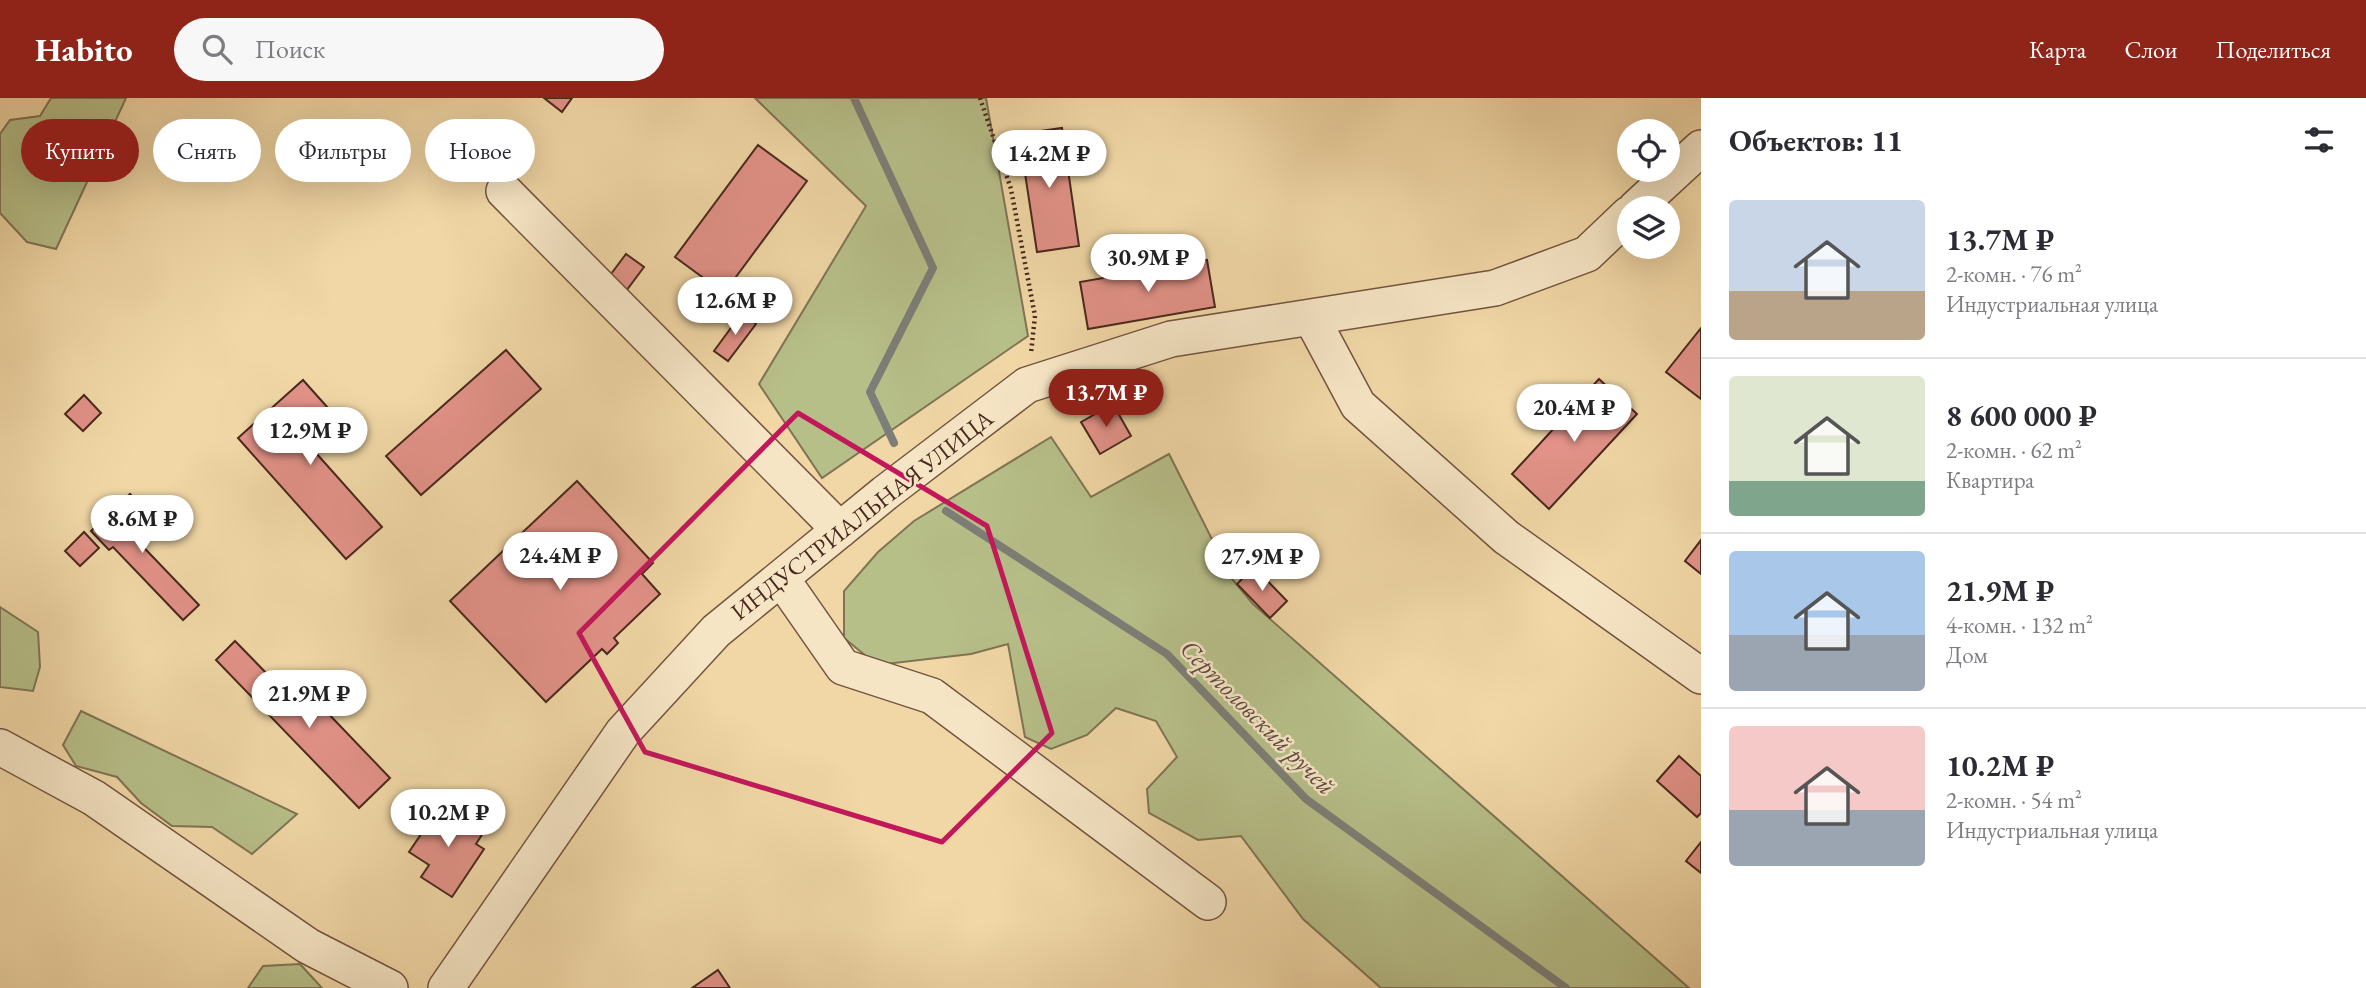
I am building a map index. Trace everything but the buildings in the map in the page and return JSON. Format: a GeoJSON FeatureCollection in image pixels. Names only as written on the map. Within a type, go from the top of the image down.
{"type":"FeatureCollection","features":[{"type":"Feature","properties":{"kind":"street"},"geometry":{"type":"LineString","coordinates":[[1649,196],[1701,148]]}},
{"type":"Feature","properties":{"kind":"street"},"geometry":{"type":"LineString","coordinates":[[504,191],[841,530]]}},
{"type":"Feature","properties":{"kind":"street","name":"ИНДУСТРИАЛЬНАЯ УЛИЦА"},"geometry":{"type":"LineString","coordinates":[[446,988],[623,732],[716,631],[1027,385],[1171,339],[1495,288],[1587,254],[1617,225]]}},
{"type":"Feature","properties":{"kind":"street"},"geometry":{"type":"LineString","coordinates":[[1311,317],[1357,405],[1506,537],[1701,676]]}},
{"type":"Feature","properties":{"kind":"street"},"geometry":{"type":"LineString","coordinates":[[781,578],[843,667],[932,696],[1208,902]]}},
{"type":"Feature","properties":{"kind":"street"},"geometry":{"type":"LineString","coordinates":[[0,747],[94,798],[308,946],[390,988]]}},
{"type":"Feature","properties":{"kind":"path"},"geometry":{"type":"LineString","coordinates":[[980,98],[1011,189],[1035,316],[1027,385]]}},
{"type":"Feature","properties":{"kind":"highlighted area"},"geometry":{"type":"Polygon","coordinates":[[[798,413],[987,526],[1052,733],[942,842],[645,752],[579,633],[798,413]]]}},
{"type":"Feature","properties":{"kind":"green space"},"geometry":{"type":"Polygon","coordinates":[[[51,98],[126,98],[116,119],[21,119],[21,182],[87,182],[56,249],[27,242],[0,213],[0,134],[10,120],[40,116],[51,98]]]}},
{"type":"Feature","properties":{"kind":"green space"},"geometry":{"type":"Polygon","coordinates":[[[755,98],[986,98],[1028,336],[822,478],[759,384],[866,206],[755,98]]]}},
{"type":"Feature","properties":{"kind":"green space"},"geometry":{"type":"Polygon","coordinates":[[[1051,437],[1091,497],[1169,454],[1232,579],[1253,604],[1689,988],[1381,988],[1303,919],[1241,836],[1198,840],[1149,813],[1147,789],[1177,757],[1156,721],[1116,708],[1087,735],[1051,749],[1025,737],[1008,644],[971,654],[877,665],[844,638],[844,591],[878,552],[914,521],[1051,437]]]}},
{"type":"Feature","properties":{"kind":"green space"},"geometry":{"type":"Polygon","coordinates":[[[0,607],[38,632],[40,667],[33,691],[0,687],[0,607]]]}},
{"type":"Feature","properties":{"kind":"green space"},"geometry":{"type":"Polygon","coordinates":[[[81,711],[297,814],[252,854],[212,827],[172,826],[141,803],[117,777],[76,766],[63,745],[81,711]]]}},
{"type":"Feature","properties":{"kind":"green space"},"geometry":{"type":"Polygon","coordinates":[[[300,964],[322,988],[248,988],[263,966],[300,964]]]}},
{"type":"Feature","properties":{"kind":"waterway","name":"Сертоловский ручей"},"geometry":{"type":"LineString","coordinates":[[854,98],[933,268],[870,392],[894,443]]}},
{"type":"Feature","properties":{"kind":"waterway","name":"Сертоловский ручей"},"geometry":{"type":"LineString","coordinates":[[946,511],[1167,654],[1306,799],[1566,988]]}}]}
